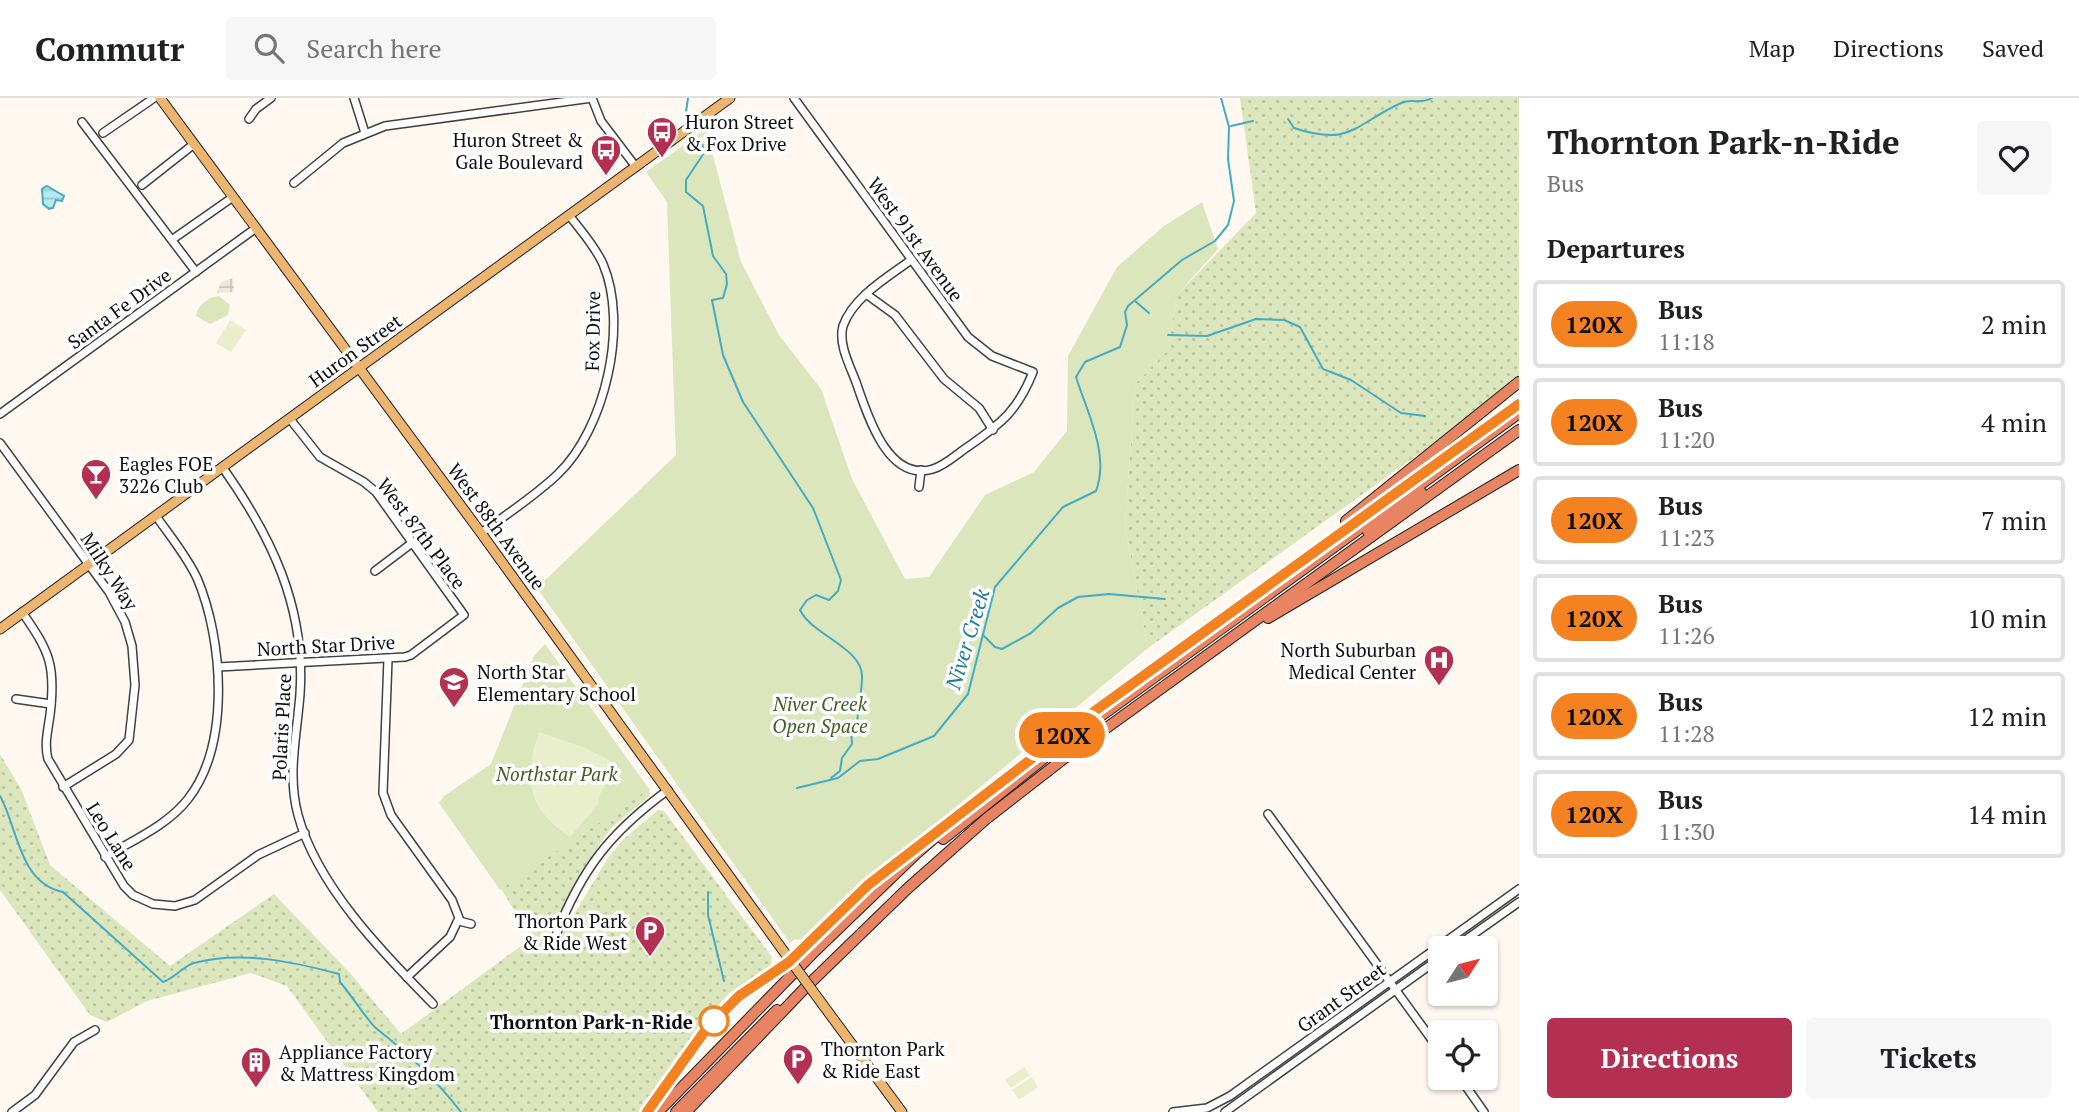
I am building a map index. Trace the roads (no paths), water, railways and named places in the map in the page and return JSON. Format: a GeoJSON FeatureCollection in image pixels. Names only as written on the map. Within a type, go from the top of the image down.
{"type":"FeatureCollection","features":[{"type":"Feature","properties":{"kind":"highway"},"geometry":{"type":"LineString","coordinates":[[1312,552],[1324,538],[1519,382]]}},
{"type":"Feature","properties":{"kind":"highway"},"geometry":{"type":"LineString","coordinates":[[658,1112],[899,870],[1015,770],[1519,404]]}},
{"type":"Feature","properties":{"kind":"highway"},"geometry":{"type":"LineString","coordinates":[[899,870],[920,858],[1001,790],[1068,739],[1519,413]]}},
{"type":"Feature","properties":{"kind":"highway"},"geometry":{"type":"LineString","coordinates":[[1321,574],[1365,534],[1519,420]]}},
{"type":"Feature","properties":{"kind":"highway"},"geometry":{"type":"LineString","coordinates":[[676,1112],[804,983],[986,819],[1211,652],[1519,430]]}},
{"type":"Feature","properties":{"kind":"highway"},"geometry":{"type":"LineString","coordinates":[[1211,652],[1519,470]]}},
{"type":"Feature","properties":{"kind":"highway"},"geometry":{"type":"LineString","coordinates":[[686,1112],[804,983]]}},
{"type":"Feature","properties":{"kind":"main road","name":"West 88th Avenue"},"geometry":{"type":"LineString","coordinates":[[160,98],[481,533],[804,983],[902,1112]]}},
{"type":"Feature","properties":{"kind":"main road","name":"Huron Street"},"geometry":{"type":"LineString","coordinates":[[0,629],[730,98]]}},
{"type":"Feature","properties":{"kind":"street"},"geometry":{"type":"LineString","coordinates":[[103,133],[154,98]]}},
{"type":"Feature","properties":{"kind":"street"},"geometry":{"type":"LineString","coordinates":[[249,119],[256,109],[271,98]]}},
{"type":"Feature","properties":{"kind":"street"},"geometry":{"type":"LineString","coordinates":[[354,98],[365,132]]}},
{"type":"Feature","properties":{"kind":"street"},"geometry":{"type":"LineString","coordinates":[[294,183],[343,143],[365,132],[397,123],[592,98],[601,121],[636,167]]}},
{"type":"Feature","properties":{"kind":"street","name":"West 91st Avenue"},"geometry":{"type":"LineString","coordinates":[[794,98],[974,343],[992,356],[1033,372],[1012,414],[993,429]]}},
{"type":"Feature","properties":{"kind":"street"},"geometry":{"type":"LineString","coordinates":[[82,122],[196,272]]}},
{"type":"Feature","properties":{"kind":"street"},"geometry":{"type":"LineString","coordinates":[[142,185],[194,144]]}},
{"type":"Feature","properties":{"kind":"street"},"geometry":{"type":"LineString","coordinates":[[173,239],[233,197]]}},
{"type":"Feature","properties":{"kind":"street","name":"Fox Drive"},"geometry":{"type":"LineString","coordinates":[[481,533],[558,474],[585,437],[603,399],[612,344],[610,289],[602,262],[569,215]]}},
{"type":"Feature","properties":{"kind":"street","name":"Santa Fe Drive"},"geometry":{"type":"LineString","coordinates":[[0,414],[256,228]]}},
{"type":"Feature","properties":{"kind":"street"},"geometry":{"type":"LineString","coordinates":[[866,294],[895,315],[944,379],[979,408],[993,429],[938,467],[921,470],[902,464],[888,450],[870,421],[846,353],[843,327],[866,294],[911,260]]}},
{"type":"Feature","properties":{"kind":"street","name":"West 87th Place"},"geometry":{"type":"LineString","coordinates":[[290,419],[315,453],[376,492],[464,615]]}},
{"type":"Feature","properties":{"kind":"street","name":"Milky Way"},"geometry":{"type":"LineString","coordinates":[[0,443],[89,564],[121,612],[129,632],[135,671],[132,726],[123,748],[63,787]]}},
{"type":"Feature","properties":{"kind":"street","name":"Polaris Place"},"geometry":{"type":"LineString","coordinates":[[223,468],[252,509],[276,554],[293,609],[300,663],[292,780],[304,833],[331,882],[379,946],[433,1004]]}},
{"type":"Feature","properties":{"kind":"street"},"geometry":{"type":"LineString","coordinates":[[919,487],[921,470]]}},
{"type":"Feature","properties":{"kind":"street"},"geometry":{"type":"LineString","coordinates":[[105,858],[168,818],[187,800],[199,782],[213,739],[218,667],[211,619],[197,578],[156,516]]}},
{"type":"Feature","properties":{"kind":"street"},"geometry":{"type":"LineString","coordinates":[[375,571],[412,543]]}},
{"type":"Feature","properties":{"kind":"street","name":"Leo Lane"},"geometry":{"type":"LineString","coordinates":[[23,612],[50,656],[54,678],[46,748],[48,759],[105,858],[133,895],[153,904],[175,906],[195,900],[258,855],[304,833]]}},
{"type":"Feature","properties":{"kind":"street","name":"North Star Drive"},"geometry":{"type":"LineString","coordinates":[[218,667],[388,659],[411,655],[464,615]]}},
{"type":"Feature","properties":{"kind":"street"},"geometry":{"type":"LineString","coordinates":[[388,659],[383,793],[391,815],[455,905],[459,921],[450,937],[407,977]]}},
{"type":"Feature","properties":{"kind":"street"},"geometry":{"type":"LineString","coordinates":[[16,699],[51,704]]}},
{"type":"Feature","properties":{"kind":"street"},"geometry":{"type":"LineString","coordinates":[[556,935],[586,874],[605,845],[629,819],[668,790]]}},
{"type":"Feature","properties":{"kind":"street"},"geometry":{"type":"LineString","coordinates":[[1268,814],[1428,1035]]}},
{"type":"Feature","properties":{"kind":"street","name":"Grant Street"},"geometry":{"type":"LineString","coordinates":[[1173,1112],[1200,1109],[1218,1103],[1519,889]]}},
{"type":"Feature","properties":{"kind":"street"},"geometry":{"type":"LineString","coordinates":[[1471,936],[1519,902]]}},
{"type":"Feature","properties":{"kind":"street"},"geometry":{"type":"LineString","coordinates":[[459,921],[471,924]]}},
{"type":"Feature","properties":{"kind":"street","name":"Grant Street"},"geometry":{"type":"LineString","coordinates":[[1225,1112],[1428,967]]}},
{"type":"Feature","properties":{"kind":"street"},"geometry":{"type":"LineString","coordinates":[[12,1112],[35,1095],[74,1042],[95,1030]]}},
{"type":"Feature","properties":{"kind":"street"},"geometry":{"type":"LineString","coordinates":[[1468,1090],[1484,1112]]}},
{"type":"Feature","properties":{"kind":"water"},"geometry":{"type":"Polygon","coordinates":[[[47,186],[64,196],[62,201],[56,200],[53,208],[49,209],[43,204],[42,189],[47,186]]]}},
{"type":"Feature","properties":{"kind":"waterway"},"geometry":{"type":"LineString","coordinates":[[686,112],[688,98]]}},
{"type":"Feature","properties":{"kind":"waterway","name":"Niver Creek"},"geometry":{"type":"LineString","coordinates":[[797,788],[838,778],[860,761],[878,759],[934,736],[968,694],[995,587],[1063,507],[1096,491],[1100,477],[1099,448],[1076,377],[1085,362],[1120,347],[1127,325],[1125,312],[1128,306],[1182,260],[1215,241],[1228,225],[1234,201],[1228,159],[1229,127],[1221,98]]}},
{"type":"Feature","properties":{"kind":"waterway"},"geometry":{"type":"LineString","coordinates":[[1288,119],[1294,128],[1328,135],[1341,134],[1401,103],[1432,98]]}},
{"type":"Feature","properties":{"kind":"waterway"},"geometry":{"type":"LineString","coordinates":[[1231,126],[1253,121]]}},
{"type":"Feature","properties":{"kind":"waterway"},"geometry":{"type":"LineString","coordinates":[[702,143],[704,153],[686,180],[686,192],[703,206],[713,256],[726,274],[727,284],[723,298],[712,300],[723,355],[743,402],[813,508],[841,580],[838,591],[829,600],[816,595],[807,600],[800,610],[815,627],[846,650],[860,667],[862,683],[857,727],[851,728],[852,744],[842,758],[840,771],[831,778]]}},
{"type":"Feature","properties":{"kind":"waterway"},"geometry":{"type":"LineString","coordinates":[[1135,301],[1149,313]]}},
{"type":"Feature","properties":{"kind":"waterway"},"geometry":{"type":"LineString","coordinates":[[1168,335],[1207,336],[1256,319],[1284,320],[1300,327],[1323,369],[1351,380],[1401,413],[1425,416]]}},
{"type":"Feature","properties":{"kind":"waterway"},"geometry":{"type":"LineString","coordinates":[[983,635],[995,647],[1002,649],[1031,633],[1058,608],[1078,597],[1109,594],[1165,599]]}},
{"type":"Feature","properties":{"kind":"waterway"},"geometry":{"type":"LineString","coordinates":[[0,796],[22,853],[37,878],[48,887],[63,892],[163,982],[194,963],[230,958],[267,959],[339,974],[340,982],[373,1025],[422,1068],[461,1112]]}},
{"type":"Feature","properties":{"kind":"waterway","name":"Niver Creek"},"geometry":{"type":"LineString","coordinates":[[708,892],[708,915],[724,981]]}},
{"type":"Feature","properties":{"kind":"place","name":"Huron Street & Fox Drive"},"geometry":{"type":"Point","coordinates":[662,159]}},
{"type":"Feature","properties":{"kind":"place","name":"Huron Street & Gale Boulevard"},"geometry":{"type":"Point","coordinates":[606,177]}},
{"type":"Feature","properties":{"kind":"place","name":"Eagles FOE 3226 Club"},"geometry":{"type":"Point","coordinates":[96,501]}},
{"type":"Feature","properties":{"kind":"place","name":"North Suburban Medical Center"},"geometry":{"type":"Point","coordinates":[1439,687]}},
{"type":"Feature","properties":{"kind":"place","name":"North Star Elementary School"},"geometry":{"type":"Point","coordinates":[454,709]}},
{"type":"Feature","properties":{"kind":"place","name":"Thorton Park & Ride West"},"geometry":{"type":"Point","coordinates":[650,958]}},
{"type":"Feature","properties":{"kind":"place","name":"Thornton Park-n-Ride"},"geometry":{"type":"Point","coordinates":[714,1021]}},
{"type":"Feature","properties":{"kind":"place","name":"Thornton Park & Ride East"},"geometry":{"type":"Point","coordinates":[798,1086]}},
{"type":"Feature","properties":{"kind":"place","name":"Appliance Factory & Mattress Kingdom"},"geometry":{"type":"Point","coordinates":[256,1089]}},
{"type":"Feature","properties":{"kind":"park label","name":"Niver Creek Open Space"},"geometry":{"type":"Point","coordinates":[820,714]}},
{"type":"Feature","properties":{"kind":"park label","name":"Northstar Park"},"geometry":{"type":"Point","coordinates":[557,773]}}]}
